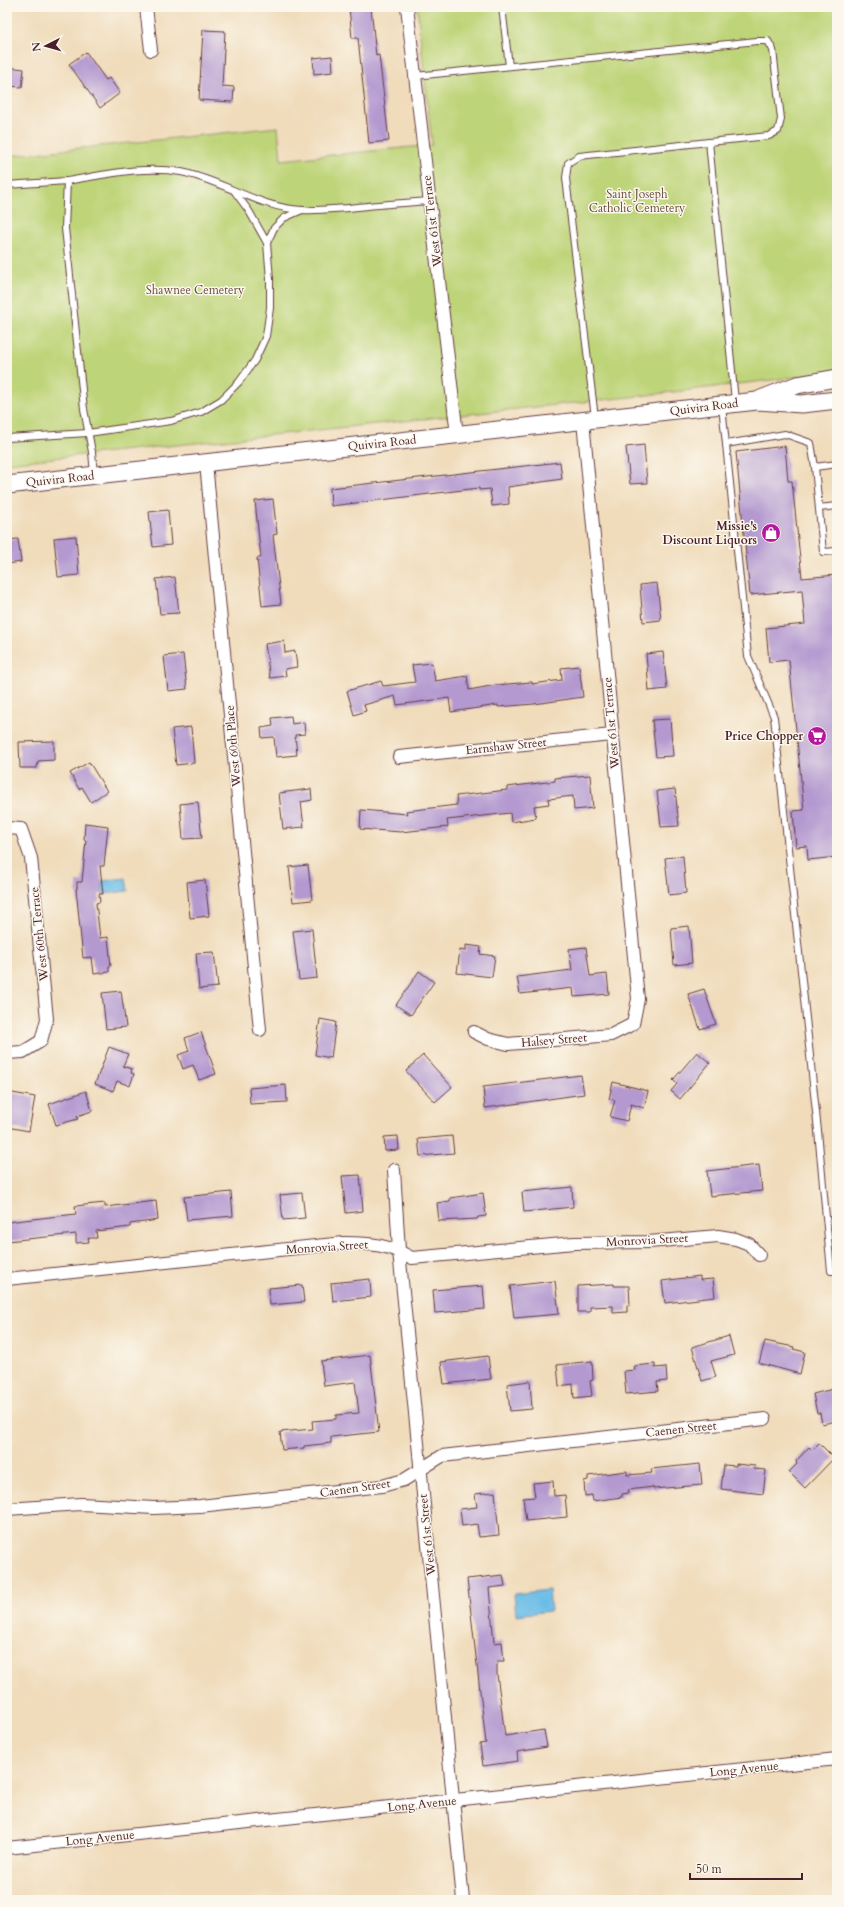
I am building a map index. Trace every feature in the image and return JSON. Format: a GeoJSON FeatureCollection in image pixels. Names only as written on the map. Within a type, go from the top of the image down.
{"type":"FeatureCollection","features":[{"type":"Feature","properties":{"kind":"main road","name":"Quivira Road"},"geometry":{"type":"LineString","coordinates":[[757,401],[797,385],[837,378]]}},
{"type":"Feature","properties":{"kind":"main road","name":"Quivira Road"},"geometry":{"type":"LineString","coordinates":[[7,485],[757,401],[802,404],[837,400]]}},
{"type":"Feature","properties":{"kind":"street"},"geometry":{"type":"LineString","coordinates":[[146,7],[151,50]]}},
{"type":"Feature","properties":{"kind":"street","name":"West 61st Terrace"},"geometry":{"type":"LineString","coordinates":[[407,7],[457,435]]}},
{"type":"Feature","properties":{"kind":"street","name":"West 61st Terrace"},"geometry":{"type":"LineString","coordinates":[[589,421],[612,735],[638,999],[632,1024]]}},
{"type":"Feature","properties":{"kind":"street","name":"West 60th Place"},"geometry":{"type":"LineString","coordinates":[[206,463],[260,1030]]}},
{"type":"Feature","properties":{"kind":"street","name":"Earnshaw Street"},"geometry":{"type":"LineString","coordinates":[[399,757],[612,735]]}},
{"type":"Feature","properties":{"kind":"street","name":"West 60th Terrace"},"geometry":{"type":"LineString","coordinates":[[7,828],[21,829],[31,858],[47,1011],[47,1019],[41,1041],[23,1052],[7,1053]]}},
{"type":"Feature","properties":{"kind":"street","name":"Halsey Street"},"geometry":{"type":"LineString","coordinates":[[474,1032],[488,1039],[508,1044],[611,1035],[632,1024]]}},
{"type":"Feature","properties":{"kind":"street","name":"West 61st Street"},"geometry":{"type":"LineString","coordinates":[[394,1170],[399,1251],[463,1900]]}},
{"type":"Feature","properties":{"kind":"street","name":"Monrovia Street"},"geometry":{"type":"LineString","coordinates":[[7,1279],[344,1243],[369,1243],[399,1251],[412,1258],[574,1243],[649,1242],[718,1236],[736,1239],[749,1244],[758,1255]]}},
{"type":"Feature","properties":{"kind":"street","name":"Caenen Street"},"geometry":{"type":"LineString","coordinates":[[7,1509],[81,1504],[154,1508],[200,1506],[382,1486],[404,1480],[442,1456],[765,1419]]}},
{"type":"Feature","properties":{"kind":"street","name":"Long Avenue"},"geometry":{"type":"LineString","coordinates":[[7,1848],[837,1758]]}},
{"type":"Feature","properties":{"kind":"lane"},"geometry":{"type":"LineString","coordinates":[[502,7],[509,66]]}},
{"type":"Feature","properties":{"kind":"lane"},"geometry":{"type":"LineString","coordinates":[[414,76],[757,41],[768,41],[773,50],[781,119],[778,131],[769,136],[579,156],[568,163],[566,178],[589,421]]}},
{"type":"Feature","properties":{"kind":"lane"},"geometry":{"type":"LineString","coordinates":[[709,142],[729,404],[726,444],[748,656],[774,717],[817,1123],[831,1271],[837,1271]]}},
{"type":"Feature","properties":{"kind":"lane"},"geometry":{"type":"LineString","coordinates":[[7,185],[67,181],[136,170],[160,169],[181,172],[210,180],[234,191],[269,203],[302,210],[429,201]]}},
{"type":"Feature","properties":{"kind":"lane"},"geometry":{"type":"LineString","coordinates":[[67,181],[64,228],[94,475]]}},
{"type":"Feature","properties":{"kind":"lane"},"geometry":{"type":"LineString","coordinates":[[7,438],[88,434],[171,421],[201,412],[221,400],[240,382],[256,360],[266,336],[270,308],[270,279],[267,243],[249,211],[234,191]]}},
{"type":"Feature","properties":{"kind":"lane"},"geometry":{"type":"LineString","coordinates":[[267,243],[274,228],[284,218],[302,210]]}},
{"type":"Feature","properties":{"kind":"lane"},"geometry":{"type":"LineString","coordinates":[[726,444],[785,434],[811,443],[815,467],[823,552],[837,551]]}},
{"type":"Feature","properties":{"kind":"lane"},"geometry":{"type":"LineString","coordinates":[[815,467],[837,464]]}},
{"type":"Feature","properties":{"kind":"lane"},"geometry":{"type":"LineString","coordinates":[[819,508],[837,506]]}},
{"type":"Feature","properties":{"kind":"green space"},"geometry":{"type":"Polygon","coordinates":[[[417,7],[837,7],[837,370],[805,376],[640,396],[7,463],[7,156],[278,127],[281,160],[432,145],[417,7]]]}},
{"type":"Feature","properties":{"kind":"water"},"geometry":{"type":"Polygon","coordinates":[[[126,878],[128,891],[103,894],[102,881],[126,878]]]}},
{"type":"Feature","properties":{"kind":"water"},"geometry":{"type":"Polygon","coordinates":[[[549,1590],[551,1611],[516,1615],[514,1594],[549,1590]]]}},
{"type":"Feature","properties":{"kind":"building"},"geometry":{"type":"Polygon","coordinates":[[[349,7],[371,7],[376,56],[379,55],[389,141],[369,143],[358,38],[352,38],[349,7]]]}},
{"type":"Feature","properties":{"kind":"building"},"geometry":{"type":"Polygon","coordinates":[[[203,30],[225,31],[222,86],[234,87],[233,102],[199,100],[203,30]]]}},
{"type":"Feature","properties":{"kind":"building"},"geometry":{"type":"Polygon","coordinates":[[[86,52],[106,80],[109,78],[120,93],[100,108],[69,64],[86,52]]]}},
{"type":"Feature","properties":{"kind":"building"},"geometry":{"type":"Polygon","coordinates":[[[332,56],[333,72],[314,74],[313,58],[332,56]]]}},
{"type":"Feature","properties":{"kind":"building"},"geometry":{"type":"Polygon","coordinates":[[[7,67],[24,69],[22,87],[7,86],[7,67]]]}},
{"type":"Feature","properties":{"kind":"building"},"geometry":{"type":"Polygon","coordinates":[[[644,445],[647,483],[630,484],[626,447],[644,445]]]}},
{"type":"Feature","properties":{"kind":"building"},"geometry":{"type":"Polygon","coordinates":[[[785,446],[788,481],[792,481],[802,578],[837,575],[837,857],[808,860],[807,846],[796,847],[793,811],[804,810],[789,660],[769,662],[766,628],[805,624],[802,590],[750,595],[736,452],[785,446]]]}},
{"type":"Feature","properties":{"kind":"building"},"geometry":{"type":"Polygon","coordinates":[[[560,462],[562,479],[508,487],[509,504],[492,506],[490,489],[479,490],[479,488],[331,506],[330,488],[560,462]]]}},
{"type":"Feature","properties":{"kind":"building"},"geometry":{"type":"Polygon","coordinates":[[[273,499],[277,534],[273,535],[281,604],[262,606],[257,558],[261,558],[255,501],[273,499]]]}},
{"type":"Feature","properties":{"kind":"building"},"geometry":{"type":"Polygon","coordinates":[[[168,510],[171,545],[153,547],[149,512],[168,510]]]}},
{"type":"Feature","properties":{"kind":"building"},"geometry":{"type":"Polygon","coordinates":[[[76,536],[79,575],[58,577],[54,538],[76,536]]]}},
{"type":"Feature","properties":{"kind":"building"},"geometry":{"type":"Polygon","coordinates":[[[18,539],[21,562],[7,564],[7,540],[18,539]]]}},
{"type":"Feature","properties":{"kind":"building"},"geometry":{"type":"Polygon","coordinates":[[[175,577],[179,613],[160,614],[156,579],[175,577]]]}},
{"type":"Feature","properties":{"kind":"building"},"geometry":{"type":"Polygon","coordinates":[[[657,583],[661,620],[643,622],[640,585],[657,583]]]}},
{"type":"Feature","properties":{"kind":"building"},"geometry":{"type":"Polygon","coordinates":[[[284,641],[285,653],[295,651],[297,667],[285,669],[286,676],[270,678],[265,644],[284,641]]]}},
{"type":"Feature","properties":{"kind":"building"},"geometry":{"type":"Polygon","coordinates":[[[663,652],[667,689],[649,691],[646,654],[663,652]]]}},
{"type":"Feature","properties":{"kind":"building"},"geometry":{"type":"Polygon","coordinates":[[[183,654],[187,689],[168,691],[164,656],[183,654]]]}},
{"type":"Feature","properties":{"kind":"building"},"geometry":{"type":"Polygon","coordinates":[[[432,663],[435,681],[467,676],[469,690],[496,685],[532,682],[532,684],[562,680],[561,668],[579,666],[583,697],[534,704],[498,707],[498,705],[451,712],[449,698],[397,705],[395,696],[364,705],[366,711],[354,715],[347,691],[381,681],[383,686],[415,682],[412,665],[432,663]]]}},
{"type":"Feature","properties":{"kind":"building"},"geometry":{"type":"Polygon","coordinates":[[[291,716],[292,724],[304,722],[305,734],[295,735],[297,755],[276,757],[274,737],[262,738],[261,728],[273,726],[272,718],[291,716]]]}},
{"type":"Feature","properties":{"kind":"building"},"geometry":{"type":"Polygon","coordinates":[[[670,719],[673,756],[656,757],[652,720],[670,719]]]}},
{"type":"Feature","properties":{"kind":"building"},"geometry":{"type":"Polygon","coordinates":[[[191,727],[194,763],[176,765],[172,729],[191,727]]]}},
{"type":"Feature","properties":{"kind":"building"},"geometry":{"type":"Polygon","coordinates":[[[54,741],[54,760],[38,761],[37,768],[20,768],[19,742],[54,741]]]}},
{"type":"Feature","properties":{"kind":"building"},"geometry":{"type":"Polygon","coordinates":[[[89,762],[107,791],[91,802],[82,787],[79,789],[70,773],[89,762]]]}},
{"type":"Feature","properties":{"kind":"building"},"geometry":{"type":"Polygon","coordinates":[[[590,775],[593,808],[574,810],[573,796],[548,799],[549,804],[534,806],[536,818],[511,822],[510,813],[447,820],[448,827],[401,832],[360,829],[361,810],[407,814],[406,811],[457,805],[456,796],[507,790],[507,787],[555,781],[555,778],[590,775]]]}},
{"type":"Feature","properties":{"kind":"building"},"geometry":{"type":"Polygon","coordinates":[[[311,789],[312,800],[301,802],[304,827],[283,829],[279,793],[311,789]]]}},
{"type":"Feature","properties":{"kind":"building"},"geometry":{"type":"Polygon","coordinates":[[[675,789],[679,826],[661,827],[657,791],[675,789]]]}},
{"type":"Feature","properties":{"kind":"building"},"geometry":{"type":"Polygon","coordinates":[[[198,802],[202,838],[183,839],[180,804],[198,802]]]}},
{"type":"Feature","properties":{"kind":"building"},"geometry":{"type":"Polygon","coordinates":[[[85,823],[108,826],[104,866],[100,866],[103,894],[99,894],[100,902],[96,903],[100,938],[108,937],[111,966],[109,966],[109,972],[94,974],[92,957],[83,958],[76,889],[77,882],[82,882],[86,840],[84,840],[85,823]]]}},
{"type":"Feature","properties":{"kind":"building"},"geometry":{"type":"Polygon","coordinates":[[[683,856],[686,893],[669,895],[665,858],[683,856]]]}},
{"type":"Feature","properties":{"kind":"building"},"geometry":{"type":"Polygon","coordinates":[[[308,865],[312,900],[293,902],[289,867],[308,865]]]}},
{"type":"Feature","properties":{"kind":"building"},"geometry":{"type":"Polygon","coordinates":[[[205,880],[209,916],[190,918],[187,882],[205,880]]]}},
{"type":"Feature","properties":{"kind":"building"},"geometry":{"type":"Polygon","coordinates":[[[689,926],[692,963],[674,965],[671,928],[689,926]]]}},
{"type":"Feature","properties":{"kind":"building"},"geometry":{"type":"Polygon","coordinates":[[[312,929],[317,978],[299,980],[293,931],[312,929]]]}},
{"type":"Feature","properties":{"kind":"building"},"geometry":{"type":"Polygon","coordinates":[[[466,945],[481,947],[480,954],[495,956],[492,977],[457,973],[460,950],[466,951],[466,945]]]}},
{"type":"Feature","properties":{"kind":"building"},"geometry":{"type":"Polygon","coordinates":[[[586,947],[590,976],[607,974],[609,994],[574,997],[573,988],[520,994],[517,977],[572,970],[569,949],[586,947]]]}},
{"type":"Feature","properties":{"kind":"building"},"geometry":{"type":"Polygon","coordinates":[[[214,952],[218,987],[199,989],[196,953],[214,952]]]}},
{"type":"Feature","properties":{"kind":"building"},"geometry":{"type":"Polygon","coordinates":[[[419,971],[434,982],[411,1015],[396,1005],[419,971]]]}},
{"type":"Feature","properties":{"kind":"building"},"geometry":{"type":"Polygon","coordinates":[[[704,989],[716,1024],[700,1029],[688,994],[704,989]]]}},
{"type":"Feature","properties":{"kind":"building"},"geometry":{"type":"Polygon","coordinates":[[[121,991],[126,1027],[106,1029],[102,993],[121,991]]]}},
{"type":"Feature","properties":{"kind":"building"},"geometry":{"type":"Polygon","coordinates":[[[320,1019],[336,1022],[331,1058],[315,1055],[320,1019]]]}},
{"type":"Feature","properties":{"kind":"building"},"geometry":{"type":"Polygon","coordinates":[[[201,1032],[216,1074],[199,1080],[193,1065],[183,1069],[178,1055],[189,1051],[185,1038],[201,1032]]]}},
{"type":"Feature","properties":{"kind":"building"},"geometry":{"type":"Polygon","coordinates":[[[109,1047],[128,1054],[123,1066],[132,1069],[131,1073],[134,1074],[130,1086],[117,1081],[113,1091],[95,1084],[109,1047]]]}},
{"type":"Feature","properties":{"kind":"building"},"geometry":{"type":"Polygon","coordinates":[[[697,1052],[710,1063],[680,1099],[671,1091],[677,1084],[673,1080],[697,1052]]]}},
{"type":"Feature","properties":{"kind":"building"},"geometry":{"type":"Polygon","coordinates":[[[423,1055],[452,1087],[435,1102],[406,1071],[423,1055]]]}},
{"type":"Feature","properties":{"kind":"building"},"geometry":{"type":"Polygon","coordinates":[[[581,1075],[584,1094],[485,1108],[483,1087],[581,1075]]]}},
{"type":"Feature","properties":{"kind":"building"},"geometry":{"type":"Polygon","coordinates":[[[613,1082],[648,1091],[644,1108],[631,1104],[627,1121],[610,1117],[615,1100],[609,1099],[613,1082]]]}},
{"type":"Feature","properties":{"kind":"building"},"geometry":{"type":"Polygon","coordinates":[[[286,1085],[287,1102],[250,1104],[249,1088],[286,1085]]]}},
{"type":"Feature","properties":{"kind":"building"},"geometry":{"type":"Polygon","coordinates":[[[86,1091],[92,1111],[77,1116],[78,1119],[56,1125],[49,1104],[86,1091]]]}},
{"type":"Feature","properties":{"kind":"building"},"geometry":{"type":"Polygon","coordinates":[[[7,1092],[35,1097],[29,1131],[7,1127],[9,1116],[7,1116],[7,1092]]]}},
{"type":"Feature","properties":{"kind":"building"},"geometry":{"type":"Polygon","coordinates":[[[398,1136],[399,1150],[385,1151],[384,1137],[398,1136]]]}},
{"type":"Feature","properties":{"kind":"building"},"geometry":{"type":"Polygon","coordinates":[[[452,1136],[454,1153],[420,1156],[418,1139],[452,1136]]]}},
{"type":"Feature","properties":{"kind":"building"},"geometry":{"type":"Polygon","coordinates":[[[759,1165],[762,1191],[710,1196],[707,1171],[759,1165]]]}},
{"type":"Feature","properties":{"kind":"building"},"geometry":{"type":"Polygon","coordinates":[[[360,1175],[363,1211],[346,1213],[342,1176],[360,1175]]]}},
{"type":"Feature","properties":{"kind":"building"},"geometry":{"type":"Polygon","coordinates":[[[572,1187],[573,1207],[524,1212],[522,1192],[572,1187]]]}},
{"type":"Feature","properties":{"kind":"building"},"geometry":{"type":"Polygon","coordinates":[[[231,1192],[233,1216],[187,1220],[184,1197],[231,1192]]]}},
{"type":"Feature","properties":{"kind":"building"},"geometry":{"type":"Polygon","coordinates":[[[302,1193],[305,1218],[283,1220],[280,1195],[302,1193]]]}},
{"type":"Feature","properties":{"kind":"building"},"geometry":{"type":"Polygon","coordinates":[[[483,1193],[486,1216],[478,1217],[477,1219],[439,1221],[437,1203],[450,1201],[450,1198],[483,1193]]]}},
{"type":"Feature","properties":{"kind":"building"},"geometry":{"type":"Polygon","coordinates":[[[156,1201],[158,1220],[130,1224],[130,1227],[96,1231],[97,1238],[88,1238],[89,1242],[76,1243],[76,1234],[7,1241],[7,1222],[76,1214],[75,1206],[105,1203],[105,1207],[156,1201]]]}},
{"type":"Feature","properties":{"kind":"building"},"geometry":{"type":"Polygon","coordinates":[[[700,1276],[700,1280],[713,1279],[715,1297],[665,1303],[662,1281],[700,1276]]]}},
{"type":"Feature","properties":{"kind":"building"},"geometry":{"type":"Polygon","coordinates":[[[370,1279],[371,1297],[333,1301],[331,1283],[370,1279]]]}},
{"type":"Feature","properties":{"kind":"building"},"geometry":{"type":"Polygon","coordinates":[[[555,1281],[559,1314],[514,1318],[510,1286],[555,1281]]]}},
{"type":"Feature","properties":{"kind":"building"},"geometry":{"type":"Polygon","coordinates":[[[614,1284],[614,1286],[629,1286],[630,1305],[627,1305],[627,1312],[613,1313],[613,1306],[590,1307],[590,1312],[578,1312],[578,1286],[614,1284]]]}},
{"type":"Feature","properties":{"kind":"building"},"geometry":{"type":"Polygon","coordinates":[[[302,1285],[304,1302],[270,1305],[269,1288],[302,1285]]]}},
{"type":"Feature","properties":{"kind":"building"},"geometry":{"type":"Polygon","coordinates":[[[483,1286],[485,1309],[435,1313],[433,1290],[483,1286]]]}},
{"type":"Feature","properties":{"kind":"building"},"geometry":{"type":"Polygon","coordinates":[[[729,1336],[734,1355],[711,1361],[716,1377],[702,1381],[692,1347],[729,1336]]]}},
{"type":"Feature","properties":{"kind":"building"},"geometry":{"type":"Polygon","coordinates":[[[765,1341],[794,1347],[793,1349],[805,1352],[800,1374],[759,1363],[765,1341]]]}},
{"type":"Feature","properties":{"kind":"building"},"geometry":{"type":"Polygon","coordinates":[[[370,1355],[379,1432],[331,1437],[331,1443],[282,1450],[280,1432],[313,1429],[312,1421],[336,1419],[336,1415],[359,1413],[355,1382],[324,1386],[321,1361],[370,1355]]]}},
{"type":"Feature","properties":{"kind":"building"},"geometry":{"type":"Polygon","coordinates":[[[488,1356],[491,1379],[444,1384],[441,1362],[488,1356]]]}},
{"type":"Feature","properties":{"kind":"building"},"geometry":{"type":"Polygon","coordinates":[[[592,1361],[593,1380],[590,1381],[592,1396],[574,1398],[573,1384],[559,1386],[557,1365],[592,1361]]]}},
{"type":"Feature","properties":{"kind":"building"},"geometry":{"type":"Polygon","coordinates":[[[655,1364],[655,1368],[666,1367],[667,1381],[657,1382],[658,1391],[626,1394],[624,1371],[635,1370],[634,1366],[655,1364]]]}},
{"type":"Feature","properties":{"kind":"building"},"geometry":{"type":"Polygon","coordinates":[[[530,1381],[532,1409],[510,1411],[507,1384],[530,1381]]]}},
{"type":"Feature","properties":{"kind":"building"},"geometry":{"type":"Polygon","coordinates":[[[837,1388],[837,1421],[822,1424],[820,1413],[817,1413],[813,1394],[837,1388]]]}},
{"type":"Feature","properties":{"kind":"building"},"geometry":{"type":"Polygon","coordinates":[[[819,1443],[834,1458],[805,1488],[789,1472],[797,1464],[796,1461],[809,1447],[812,1450],[819,1443]]]}},
{"type":"Feature","properties":{"kind":"building"},"geometry":{"type":"Polygon","coordinates":[[[700,1464],[702,1485],[653,1489],[653,1487],[628,1490],[629,1493],[622,1494],[622,1497],[593,1501],[592,1495],[585,1496],[584,1481],[588,1480],[588,1476],[627,1471],[627,1475],[652,1473],[651,1469],[700,1464]]]}},
{"type":"Feature","properties":{"kind":"building"},"geometry":{"type":"Polygon","coordinates":[[[736,1464],[755,1466],[754,1469],[766,1470],[763,1494],[721,1489],[724,1465],[736,1466],[736,1464]]]}},
{"type":"Feature","properties":{"kind":"building"},"geometry":{"type":"Polygon","coordinates":[[[553,1481],[554,1496],[565,1495],[567,1517],[526,1521],[523,1498],[535,1497],[533,1483],[553,1481]]]}},
{"type":"Feature","properties":{"kind":"building"},"geometry":{"type":"Polygon","coordinates":[[[495,1492],[499,1535],[479,1537],[477,1524],[462,1526],[460,1509],[477,1507],[475,1494],[495,1492]]]}},
{"type":"Feature","properties":{"kind":"building"},"geometry":{"type":"Polygon","coordinates":[[[503,1575],[505,1586],[489,1588],[494,1643],[502,1642],[504,1661],[497,1661],[497,1674],[505,1736],[544,1730],[547,1747],[517,1752],[518,1761],[483,1766],[480,1744],[486,1743],[467,1579],[503,1575]]]}},
{"type":"Feature","properties":{"kind":"place","name":"Missie's Discount Liquors"},"geometry":{"type":"Point","coordinates":[771,533]}},
{"type":"Feature","properties":{"kind":"place","name":"Price Chopper"},"geometry":{"type":"Point","coordinates":[817,736]}},
{"type":"Feature","properties":{"kind":"park label","name":"Saint Joseph Catholic Cemetery"},"geometry":{"type":"Point","coordinates":[637,201]}},
{"type":"Feature","properties":{"kind":"park label","name":"Shawnee Cemetery"},"geometry":{"type":"Point","coordinates":[195,290]}}]}
